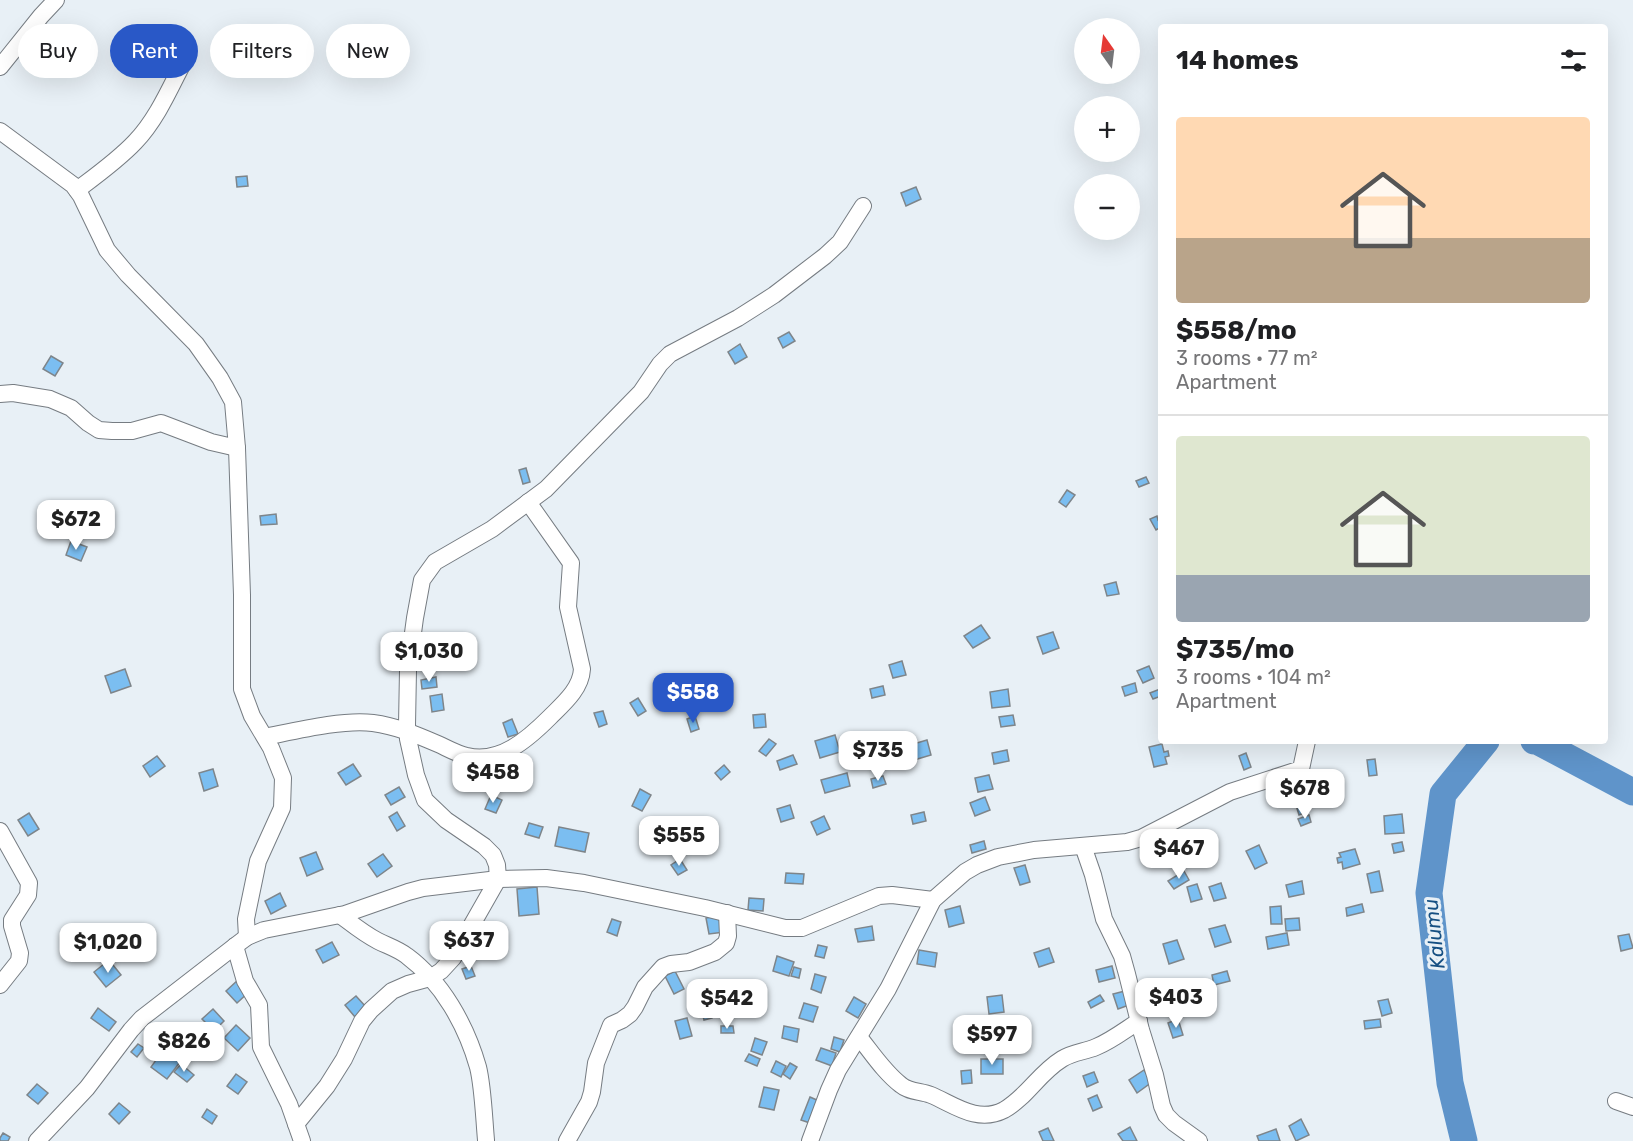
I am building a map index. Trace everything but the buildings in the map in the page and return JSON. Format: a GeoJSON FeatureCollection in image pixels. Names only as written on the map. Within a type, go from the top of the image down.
{"type":"FeatureCollection","features":[{"type":"Feature","properties":{"kind":"street"},"geometry":{"type":"LineString","coordinates":[[0,68],[56,0]]}},
{"type":"Feature","properties":{"kind":"street"},"geometry":{"type":"LineString","coordinates":[[77,190],[136,141],[156,114],[175,78]]}},
{"type":"Feature","properties":{"kind":"street"},"geometry":{"type":"LineString","coordinates":[[0,131],[73,185],[107,250],[128,275],[196,344],[220,378],[233,402],[237,448],[242,596],[242,689],[252,716],[271,748],[283,778],[282,808],[258,861],[241,941],[245,981],[259,1005],[261,1047],[289,1104],[302,1141]]}},
{"type":"Feature","properties":{"kind":"street"},"geometry":{"type":"LineString","coordinates":[[296,1124],[327,1086],[370,1010],[392,991],[430,978],[441,971],[453,958],[498,879],[497,865],[493,855],[484,846],[446,820],[425,800],[416,775],[408,731],[408,670],[422,580],[435,562],[492,529],[546,489],[640,392],[670,354],[738,318],[774,295],[825,256],[840,242],[862,206]]}},
{"type":"Feature","properties":{"kind":"street"},"geometry":{"type":"LineString","coordinates":[[0,393],[50,399],[71,408],[99,430],[132,431],[160,423],[211,442],[237,448]]}},
{"type":"Feature","properties":{"kind":"street"},"geometry":{"type":"LineString","coordinates":[[265,737],[353,722],[372,723],[408,731],[466,756],[480,758],[507,751],[533,733],[578,685],[582,669],[568,608],[571,563],[528,502]]}},
{"type":"Feature","properties":{"kind":"street"},"geometry":{"type":"LineString","coordinates":[[810,1141],[838,1070],[888,989],[933,900],[965,872],[998,856],[1034,850],[1127,842],[1141,838],[1230,792],[1301,769],[1306,744]]}},
{"type":"Feature","properties":{"kind":"street"},"geometry":{"type":"LineString","coordinates":[[0,831],[30,884],[28,895],[12,920],[19,961],[0,985]]}},
{"type":"Feature","properties":{"kind":"street"},"geometry":{"type":"LineString","coordinates":[[1083,846],[1104,919],[1122,956],[1162,1106],[1174,1124],[1199,1141]]}},
{"type":"Feature","properties":{"kind":"street"},"geometry":{"type":"LineString","coordinates":[[37,1141],[87,1088],[136,1024],[241,941],[264,930],[340,915],[423,888],[498,879],[546,878],[584,883],[794,929],[802,928],[885,895],[933,900]]}},
{"type":"Feature","properties":{"kind":"street"},"geometry":{"type":"LineString","coordinates":[[567,1141],[589,1102],[596,1063],[611,1025],[630,1014],[645,987],[663,967],[689,962],[715,952],[726,943],[727,913]]}},
{"type":"Feature","properties":{"kind":"street"},"geometry":{"type":"LineString","coordinates":[[340,915],[362,932],[404,953],[430,978],[448,1001],[468,1038],[478,1069],[487,1141]]}},
{"type":"Feature","properties":{"kind":"street"},"geometry":{"type":"LineString","coordinates":[[859,1037],[891,1077],[903,1088],[928,1094],[962,1111],[986,1114],[1001,1112],[1019,1101],[1049,1067],[1063,1058],[1075,1052],[1104,1044],[1139,1021]]}},
{"type":"Feature","properties":{"kind":"street"},"geometry":{"type":"LineString","coordinates":[[1616,1101],[1633,1107]]}},
{"type":"Feature","properties":{"kind":"waterway","name":"Kalumu"},"geometry":{"type":"LineString","coordinates":[[1464,1141],[1450,1083],[1429,893],[1443,794],[1484,744]]}},
{"type":"Feature","properties":{"kind":"waterway","name":"Kalumu"},"geometry":{"type":"LineString","coordinates":[[1543,744],[1633,792]]}}]}
